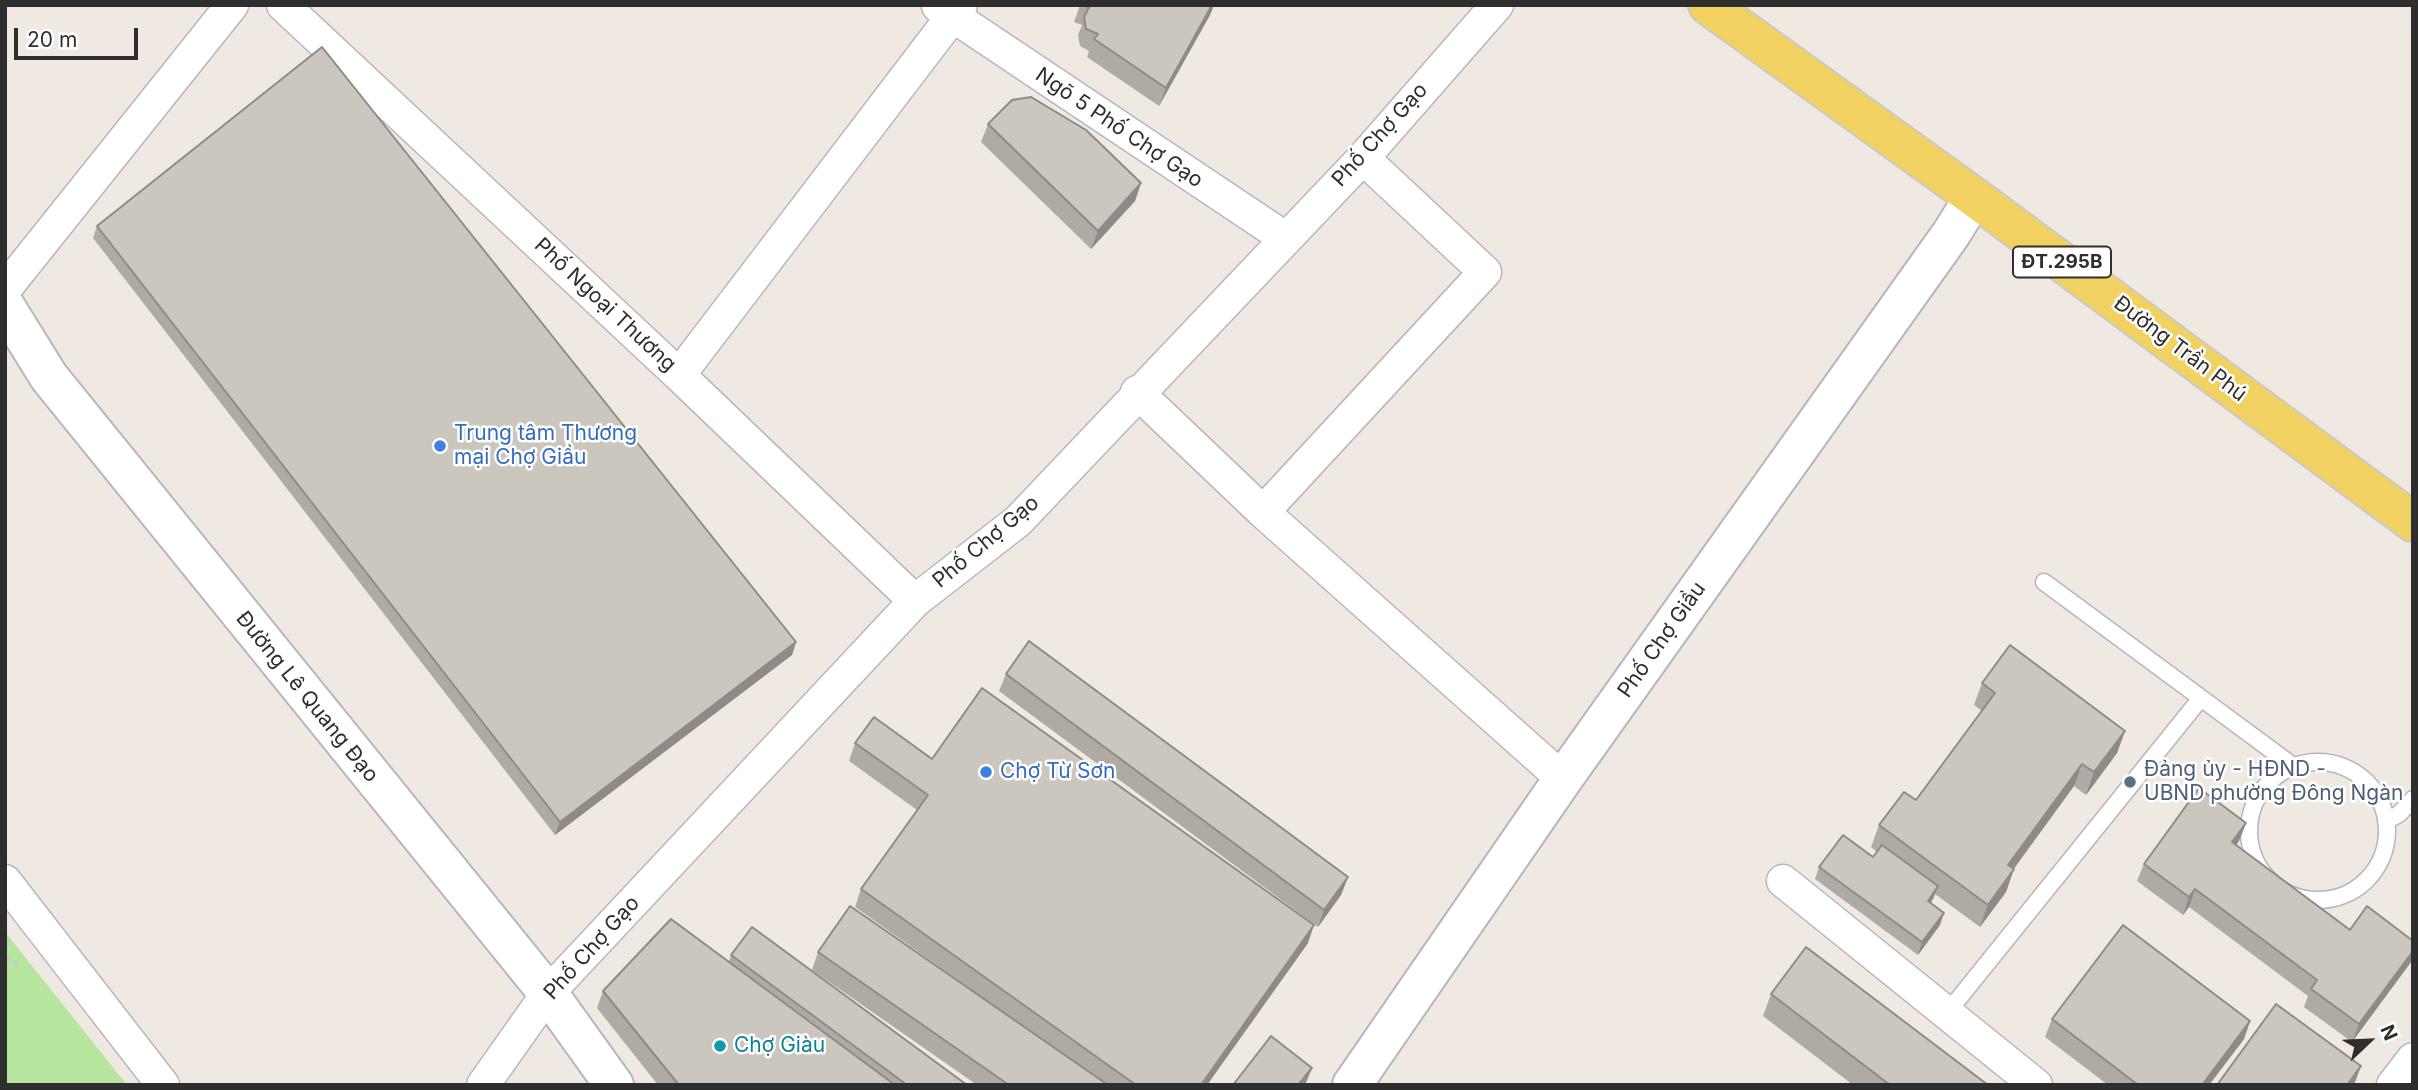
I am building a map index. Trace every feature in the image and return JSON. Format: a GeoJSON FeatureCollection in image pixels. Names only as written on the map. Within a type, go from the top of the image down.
{"type":"FeatureCollection","features":[{"type":"Feature","properties":{"kind":"main road","name":"Đường Trần Phú"},"geometry":{"type":"LineString","coordinates":[[1708,5],[1974,197],[2413,522]]}},
{"type":"Feature","properties":{"kind":"street"},"geometry":{"type":"LineString","coordinates":[[5,289],[232,5]]}},
{"type":"Feature","properties":{"kind":"street","name":"Phố Ngoại Thương"},"geometry":{"type":"LineString","coordinates":[[283,5],[679,375],[950,9]]}},
{"type":"Feature","properties":{"kind":"street","name":"Phố Chợ Gạo"},"geometry":{"type":"LineString","coordinates":[[483,1085],[548,993],[915,601],[1018,521],[1137,392],[1363,158],[1497,5]]}},
{"type":"Feature","properties":{"kind":"street","name":"Ngõ 5 Phố Chợ Gạo"},"geometry":{"type":"LineString","coordinates":[[950,9],[1285,238]]}},
{"type":"Feature","properties":{"kind":"street"},"geometry":{"type":"LineString","coordinates":[[1263,512],[1485,272],[1363,158]]}},
{"type":"Feature","properties":{"kind":"street","name":"Phố Chợ Giầu"},"geometry":{"type":"LineString","coordinates":[[1352,1085],[1563,779],[1951,234],[1974,197]]}},
{"type":"Feature","properties":{"kind":"street","name":"Đường Lê Quang Đạo"},"geometry":{"type":"LineString","coordinates":[[5,306],[49,377],[548,993],[614,1085]]}},
{"type":"Feature","properties":{"kind":"street"},"geometry":{"type":"LineString","coordinates":[[679,375],[915,601]]}},
{"type":"Feature","properties":{"kind":"street"},"geometry":{"type":"LineString","coordinates":[[1137,392],[1263,512],[1563,779]]}},
{"type":"Feature","properties":{"kind":"street"},"geometry":{"type":"LineString","coordinates":[[5,881],[163,1085]]}},
{"type":"Feature","properties":{"kind":"street"},"geometry":{"type":"LineString","coordinates":[[1783,881],[2036,1085]]}},
{"type":"Feature","properties":{"kind":"street"},"geometry":{"type":"LineString","coordinates":[[2393,1085],[2413,1059]]}},
{"type":"Feature","properties":{"kind":"lane"},"geometry":{"type":"LineString","coordinates":[[2044,582],[2293,766]]}},
{"type":"Feature","properties":{"kind":"lane"},"geometry":{"type":"LineString","coordinates":[[1947,1013],[2201,698]]}},
{"type":"Feature","properties":{"kind":"lane"},"geometry":{"type":"LineString","coordinates":[[2315,761],[2339,764],[2359,775],[2375,790],[2386,821],[2388,834],[2383,856],[2372,875],[2355,890],[2335,899],[2312,901],[2290,894],[2270,881],[2256,863],[2250,817],[2258,796],[2273,778],[2293,766],[2315,761]]}},
{"type":"Feature","properties":{"kind":"lane"},"geometry":{"type":"LineString","coordinates":[[2386,821],[2399,814],[2413,799]]}},
{"type":"Feature","properties":{"kind":"path"},"geometry":{"type":"LineString","coordinates":[[5,959],[17,962]]}},
{"type":"Feature","properties":{"kind":"green space"},"geometry":{"type":"Polygon","coordinates":[[[5,932],[127,1085],[5,1085],[5,932]]]}},
{"type":"Feature","properties":{"kind":"building"},"geometry":{"type":"Polygon","coordinates":[[[1084,5],[1212,5],[1166,88],[1094,39],[1098,34],[1086,29],[1084,17],[1089,7],[1084,5]]]}},
{"type":"Feature","properties":{"kind":"building","name":"Trung tâm Thương mại Chợ Giầu"},"geometry":{"type":"Polygon","coordinates":[[[322,47],[796,642],[560,822],[97,226],[322,47]]]}},
{"type":"Feature","properties":{"kind":"building"},"geometry":{"type":"Polygon","coordinates":[[[1031,97],[1086,130],[1141,183],[1098,231],[988,124],[1012,100],[1031,97]]]}},
{"type":"Feature","properties":{"kind":"building"},"geometry":{"type":"Polygon","coordinates":[[[1029,641],[1348,877],[1324,910],[1006,674],[1029,641]]]}},
{"type":"Feature","properties":{"kind":"building"},"geometry":{"type":"Polygon","coordinates":[[[2010,645],[2125,731],[2094,772],[2082,764],[2008,865],[2014,869],[1988,905],[1879,825],[1904,792],[1916,800],[1995,693],[1982,683],[2010,645]]]}},
{"type":"Feature","properties":{"kind":"building"},"geometry":{"type":"Polygon","coordinates":[[[982,688],[1314,925],[1201,1085],[1136,1085],[861,889],[928,795],[855,743],[874,717],[932,759],[982,688]]]}},
{"type":"Feature","properties":{"kind":"building"},"geometry":{"type":"Polygon","coordinates":[[[2199,788],[2246,823],[2232,842],[2350,930],[2367,906],[2413,941],[2413,951],[2359,1024],[2311,989],[2317,980],[2195,889],[2189,897],[2144,864],[2199,788]]]}},
{"type":"Feature","properties":{"kind":"building"},"geometry":{"type":"Polygon","coordinates":[[[1843,835],[1873,857],[1882,845],[1938,886],[1928,901],[1944,913],[1922,942],[1819,867],[1843,835]]]}},
{"type":"Feature","properties":{"kind":"building"},"geometry":{"type":"Polygon","coordinates":[[[850,906],[1108,1085],[1009,1085],[818,952],[850,906]]]}},
{"type":"Feature","properties":{"kind":"building","name":"Chợ Giàu"},"geometry":{"type":"Polygon","coordinates":[[[671,919],[895,1085],[679,1085],[603,991],[671,919]]]}},
{"type":"Feature","properties":{"kind":"building"},"geometry":{"type":"Polygon","coordinates":[[[2123,925],[2250,1021],[2202,1085],[2138,1085],[2052,1019],[2123,925]]]}},
{"type":"Feature","properties":{"kind":"building"},"geometry":{"type":"Polygon","coordinates":[[[752,927],[967,1085],[907,1085],[731,955],[752,927]]]}},
{"type":"Feature","properties":{"kind":"building"},"geometry":{"type":"Polygon","coordinates":[[[1806,947],[1988,1085],[1890,1085],[1771,994],[1806,947]]]}},
{"type":"Feature","properties":{"kind":"building"},"geometry":{"type":"Polygon","coordinates":[[[2276,1004],[2361,1066],[2347,1085],[2217,1085],[2276,1004]]]}},
{"type":"Feature","properties":{"kind":"building"},"geometry":{"type":"Polygon","coordinates":[[[1271,1036],[1312,1068],[1298,1085],[1233,1085],[1271,1036]]]}},
{"type":"Feature","properties":{"kind":"place","name":"Trung tâm Thương mại Chợ Giầu"},"geometry":{"type":"Point","coordinates":[440,446]}},
{"type":"Feature","properties":{"kind":"place","name":"Chợ Từ Sơn"},"geometry":{"type":"Point","coordinates":[986,772]}},
{"type":"Feature","properties":{"kind":"place","name":"Đảng ủy - HĐND - UBND phường Đông Ngàn"},"geometry":{"type":"Point","coordinates":[2130,782]}},
{"type":"Feature","properties":{"kind":"place","name":"Chợ Giàu"},"geometry":{"type":"Point","coordinates":[720,1046]}}]}
